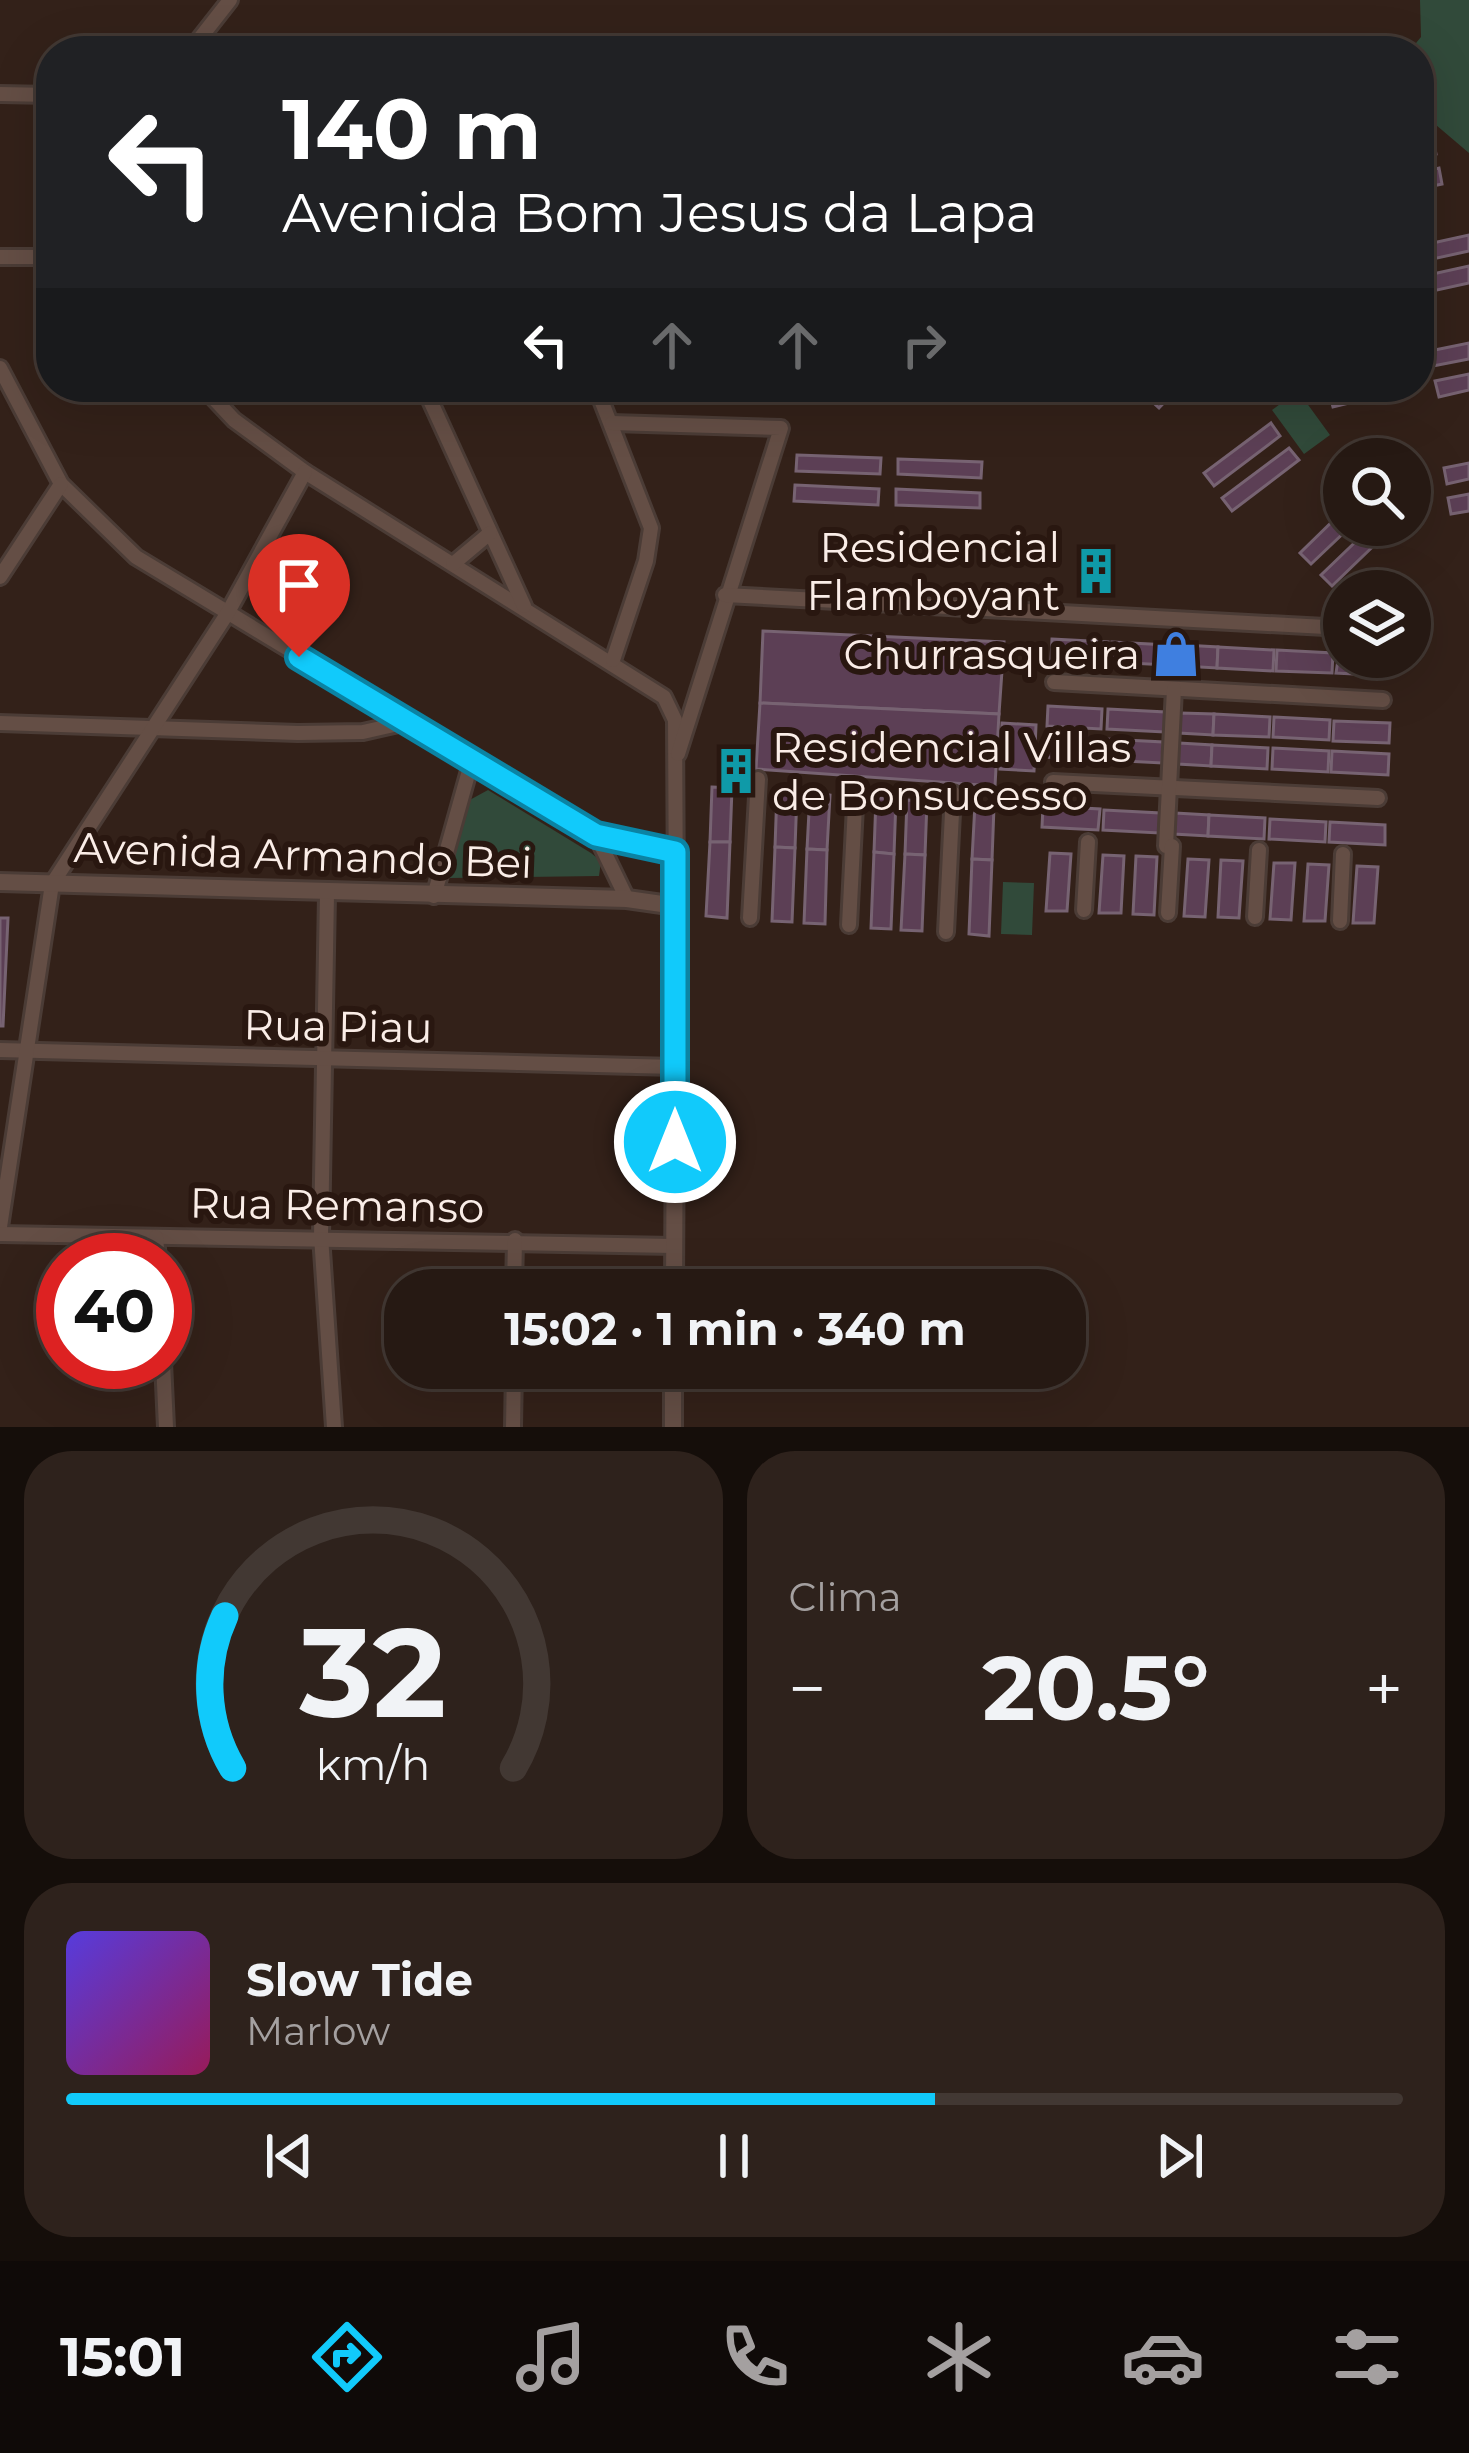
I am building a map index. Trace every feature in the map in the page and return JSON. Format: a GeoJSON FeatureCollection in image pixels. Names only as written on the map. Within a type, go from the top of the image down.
{"type":"FeatureCollection","features":[{"type":"Feature","properties":{"kind":"street"},"geometry":{"type":"LineString","coordinates":[[202,36],[230,0]]}},
{"type":"Feature","properties":{"kind":"street"},"geometry":{"type":"LineString","coordinates":[[0,94],[36,94]]}},
{"type":"Feature","properties":{"kind":"street"},"geometry":{"type":"LineString","coordinates":[[0,257],[36,257]]}},
{"type":"Feature","properties":{"kind":"street"},"geometry":{"type":"LineString","coordinates":[[0,368],[61,484],[136,557],[596,835],[675,852]]}},
{"type":"Feature","properties":{"kind":"street"},"geometry":{"type":"LineString","coordinates":[[217,402],[305,472],[613,660],[664,697],[671,710],[676,906],[674,1269]]}},
{"type":"Feature","properties":{"kind":"street"},"geometry":{"type":"LineString","coordinates":[[431,402],[524,606]]}},
{"type":"Feature","properties":{"kind":"street"},"geometry":{"type":"LineString","coordinates":[[603,402],[650,528],[646,561],[613,660]]}},
{"type":"Feature","properties":{"kind":"street"},"geometry":{"type":"LineString","coordinates":[[612,423],[781,428],[674,771]]}},
{"type":"Feature","properties":{"kind":"street"},"geometry":{"type":"LineString","coordinates":[[0,1231],[52,884],[227,614],[305,472]]}},
{"type":"Feature","properties":{"kind":"street"},"geometry":{"type":"LineString","coordinates":[[0,577],[61,484]]}},
{"type":"Feature","properties":{"kind":"street"},"geometry":{"type":"LineString","coordinates":[[453,564],[490,533]]}},
{"type":"Feature","properties":{"kind":"street"},"geometry":{"type":"LineString","coordinates":[[725,596],[1323,627]]}},
{"type":"Feature","properties":{"kind":"street"},"geometry":{"type":"LineString","coordinates":[[1054,682],[1383,700]]}},
{"type":"Feature","properties":{"kind":"street"},"geometry":{"type":"LineString","coordinates":[[1168,913],[1174,688]]}},
{"type":"Feature","properties":{"kind":"street"},"geometry":{"type":"LineString","coordinates":[[0,723],[349,732],[407,722]]}},
{"type":"Feature","properties":{"kind":"street"},"geometry":{"type":"LineString","coordinates":[[434,896],[472,760]]}},
{"type":"Feature","properties":{"kind":"street"},"geometry":{"type":"LineString","coordinates":[[751,918],[758,779]]}},
{"type":"Feature","properties":{"kind":"street"},"geometry":{"type":"LineString","coordinates":[[1053,782],[1378,798]]}},
{"type":"Feature","properties":{"kind":"street"},"geometry":{"type":"LineString","coordinates":[[849,925],[856,786]]}},
{"type":"Feature","properties":{"kind":"street"},"geometry":{"type":"LineString","coordinates":[[946,932],[953,793]]}},
{"type":"Feature","properties":{"kind":"street"},"geometry":{"type":"LineString","coordinates":[[596,835],[628,899]]}},
{"type":"Feature","properties":{"kind":"street"},"geometry":{"type":"LineString","coordinates":[[1084,910],[1088,842]]}},
{"type":"Feature","properties":{"kind":"street"},"geometry":{"type":"LineString","coordinates":[[1255,917],[1259,850]]}},
{"type":"Feature","properties":{"kind":"street"},"geometry":{"type":"LineString","coordinates":[[1340,921],[1343,854]]}},
{"type":"Feature","properties":{"kind":"street","name":"Avenida Armando Bei"},"geometry":{"type":"LineString","coordinates":[[0,882],[326,895],[628,899],[676,906]]}},
{"type":"Feature","properties":{"kind":"street"},"geometry":{"type":"LineString","coordinates":[[326,895],[321,1236],[334,1427]]}},
{"type":"Feature","properties":{"kind":"street","name":"Rua Piau"},"geometry":{"type":"LineString","coordinates":[[0,1050],[675,1067]]}},
{"type":"Feature","properties":{"kind":"street","name":"Rua Remanso"},"geometry":{"type":"LineString","coordinates":[[0,1231],[52,1233]]}},
{"type":"Feature","properties":{"kind":"street","name":"Rua Remanso"},"geometry":{"type":"LineString","coordinates":[[192,1237],[674,1246]]}},
{"type":"Feature","properties":{"kind":"street"},"geometry":{"type":"LineString","coordinates":[[514,1240],[514,1269]]}},
{"type":"Feature","properties":{"kind":"street"},"geometry":{"type":"LineString","coordinates":[[164,1389],[166,1427]]}},
{"type":"Feature","properties":{"kind":"street"},"geometry":{"type":"LineString","coordinates":[[513,1427],[514,1389]]}},
{"type":"Feature","properties":{"kind":"street"},"geometry":{"type":"LineString","coordinates":[[673,1389],[673,1427]]}},
{"type":"Feature","properties":{"kind":"green space"},"geometry":{"type":"Polygon","coordinates":[[[1420,0],[1469,0],[1469,153],[1434,123],[1434,36],[1421,36],[1420,0]]]}},
{"type":"Feature","properties":{"kind":"green space"},"geometry":{"type":"Polygon","coordinates":[[[1283,402],[1306,402],[1330,435],[1304,454],[1272,410],[1283,402]]]}},
{"type":"Feature","properties":{"kind":"green space"},"geometry":{"type":"Polygon","coordinates":[[[488,790],[591,853],[601,861],[599,876],[449,878],[466,802],[488,790]]]}},
{"type":"Feature","properties":{"kind":"green space"},"geometry":{"type":"Polygon","coordinates":[[[1003,882],[1034,883],[1032,935],[1001,934],[1003,882]]]}},
{"type":"Feature","properties":{"kind":"building"},"geometry":{"type":"Polygon","coordinates":[[[1439,168],[1442,184],[1434,186],[1434,169],[1439,168]]]}},
{"type":"Feature","properties":{"kind":"building"},"geometry":{"type":"Polygon","coordinates":[[[1469,235],[1469,251],[1434,259],[1434,243],[1469,235]]]}},
{"type":"Feature","properties":{"kind":"building"},"geometry":{"type":"Polygon","coordinates":[[[1469,266],[1469,283],[1434,291],[1434,274],[1469,266]]]}},
{"type":"Feature","properties":{"kind":"building"},"geometry":{"type":"Polygon","coordinates":[[[1469,343],[1469,359],[1434,366],[1434,350],[1469,343]]]}},
{"type":"Feature","properties":{"kind":"building"},"geometry":{"type":"Polygon","coordinates":[[[1469,374],[1469,390],[1439,397],[1435,381],[1469,374]]]}},
{"type":"Feature","properties":{"kind":"building"},"geometry":{"type":"Polygon","coordinates":[[[1271,423],[1280,436],[1214,486],[1204,473],[1271,423]]]}},
{"type":"Feature","properties":{"kind":"building"},"geometry":{"type":"Polygon","coordinates":[[[1289,448],[1299,460],[1232,511],[1222,498],[1289,448]]]}},
{"type":"Feature","properties":{"kind":"building"},"geometry":{"type":"Polygon","coordinates":[[[797,455],[881,458],[880,474],[796,471],[797,455]]]}},
{"type":"Feature","properties":{"kind":"building"},"geometry":{"type":"Polygon","coordinates":[[[898,459],[982,462],[981,478],[898,474],[898,459]]]}},
{"type":"Feature","properties":{"kind":"building"},"geometry":{"type":"Polygon","coordinates":[[[1469,463],[1469,479],[1447,484],[1444,468],[1469,463]]]}},
{"type":"Feature","properties":{"kind":"building"},"geometry":{"type":"Polygon","coordinates":[[[795,485],[879,489],[878,505],[794,501],[795,485]]]}},
{"type":"Feature","properties":{"kind":"building"},"geometry":{"type":"Polygon","coordinates":[[[896,489],[980,493],[980,508],[896,505],[896,489]]]}},
{"type":"Feature","properties":{"kind":"building"},"geometry":{"type":"Polygon","coordinates":[[[1469,494],[1469,511],[1451,514],[1448,498],[1469,494]]]}},
{"type":"Feature","properties":{"kind":"building"},"geometry":{"type":"Polygon","coordinates":[[[1323,531],[1323,546],[1330,546],[1311,564],[1300,553],[1323,531]]]}},
{"type":"Feature","properties":{"kind":"building"},"geometry":{"type":"Polygon","coordinates":[[[1351,546],[1373,546],[1349,570],[1326,570],[1351,546]]]}},
{"type":"Feature","properties":{"kind":"building"},"geometry":{"type":"Polygon","coordinates":[[[763,631],[1004,642],[999,714],[760,703],[763,631]]]}},
{"type":"Feature","properties":{"kind":"building"},"geometry":{"type":"Polygon","coordinates":[[[1052,639],[1108,642],[1107,662],[1051,660],[1052,639]]]}},
{"type":"Feature","properties":{"kind":"building"},"geometry":{"type":"Polygon","coordinates":[[[1112,642],[1168,645],[1167,665],[1111,662],[1112,642]]]}},
{"type":"Feature","properties":{"kind":"building"},"geometry":{"type":"Polygon","coordinates":[[[1183,645],[1218,647],[1217,668],[1183,666],[1183,645]]]}},
{"type":"Feature","properties":{"kind":"building"},"geometry":{"type":"Polygon","coordinates":[[[1218,647],[1274,650],[1273,671],[1217,668],[1218,647]]]}},
{"type":"Feature","properties":{"kind":"building"},"geometry":{"type":"Polygon","coordinates":[[[1277,650],[1323,652],[1323,673],[1276,671],[1277,650]]]}},
{"type":"Feature","properties":{"kind":"building"},"geometry":{"type":"Polygon","coordinates":[[[760,703],[999,714],[995,786],[756,769],[760,703]]]}},
{"type":"Feature","properties":{"kind":"building"},"geometry":{"type":"Polygon","coordinates":[[[1048,706],[1102,709],[1101,729],[1047,726],[1048,706]]]}},
{"type":"Feature","properties":{"kind":"building"},"geometry":{"type":"Polygon","coordinates":[[[1108,709],[1165,712],[1164,732],[1107,729],[1108,709]]]}},
{"type":"Feature","properties":{"kind":"building"},"geometry":{"type":"Polygon","coordinates":[[[1180,713],[1214,714],[1213,735],[1179,733],[1180,713]]]}},
{"type":"Feature","properties":{"kind":"building"},"geometry":{"type":"Polygon","coordinates":[[[1214,714],[1270,717],[1269,737],[1213,735],[1214,714]]]}},
{"type":"Feature","properties":{"kind":"building"},"geometry":{"type":"Polygon","coordinates":[[[1274,717],[1330,720],[1329,740],[1273,737],[1274,717]]]}},
{"type":"Feature","properties":{"kind":"building"},"geometry":{"type":"Polygon","coordinates":[[[1334,721],[1390,723],[1389,743],[1333,741],[1334,721]]]}},
{"type":"Feature","properties":{"kind":"building"},"geometry":{"type":"Polygon","coordinates":[[[1002,723],[1036,725],[1034,771],[1000,769],[1002,723]]]}},
{"type":"Feature","properties":{"kind":"building"},"geometry":{"type":"Polygon","coordinates":[[[1047,736],[1101,739],[1100,760],[1045,757],[1047,736]]]}},
{"type":"Feature","properties":{"kind":"building"},"geometry":{"type":"Polygon","coordinates":[[[1106,739],[1163,742],[1162,763],[1105,760],[1106,739]]]}},
{"type":"Feature","properties":{"kind":"building"},"geometry":{"type":"Polygon","coordinates":[[[1179,743],[1212,745],[1211,766],[1178,764],[1179,743]]]}},
{"type":"Feature","properties":{"kind":"building"},"geometry":{"type":"Polygon","coordinates":[[[1212,745],[1268,748],[1267,769],[1211,766],[1212,745]]]}},
{"type":"Feature","properties":{"kind":"building"},"geometry":{"type":"Polygon","coordinates":[[[1273,748],[1329,751],[1328,772],[1272,769],[1273,748]]]}},
{"type":"Feature","properties":{"kind":"building"},"geometry":{"type":"Polygon","coordinates":[[[1332,751],[1389,754],[1388,775],[1331,772],[1332,751]]]}},
{"type":"Feature","properties":{"kind":"building"},"geometry":{"type":"Polygon","coordinates":[[[712,787],[732,788],[730,842],[710,842],[712,787]]]}},
{"type":"Feature","properties":{"kind":"building"},"geometry":{"type":"Polygon","coordinates":[[[777,791],[797,793],[795,848],[775,847],[777,791]]]}},
{"type":"Feature","properties":{"kind":"building"},"geometry":{"type":"Polygon","coordinates":[[[810,793],[830,795],[827,850],[807,849],[810,793]]]}},
{"type":"Feature","properties":{"kind":"building"},"geometry":{"type":"Polygon","coordinates":[[[876,798],[896,799],[894,854],[874,852],[876,798]]]}},
{"type":"Feature","properties":{"kind":"building"},"geometry":{"type":"Polygon","coordinates":[[[907,800],[927,801],[925,855],[905,854],[907,800]]]}},
{"type":"Feature","properties":{"kind":"building"},"geometry":{"type":"Polygon","coordinates":[[[975,804],[994,806],[992,860],[972,859],[975,804]]]}},
{"type":"Feature","properties":{"kind":"building"},"geometry":{"type":"Polygon","coordinates":[[[1043,806],[1100,809],[1098,830],[1042,827],[1043,806]]]}},
{"type":"Feature","properties":{"kind":"building"},"geometry":{"type":"Polygon","coordinates":[[[1104,810],[1160,813],[1159,833],[1103,830],[1104,810]]]}},
{"type":"Feature","properties":{"kind":"building"},"geometry":{"type":"Polygon","coordinates":[[[1175,813],[1209,815],[1208,836],[1174,834],[1175,813]]]}},
{"type":"Feature","properties":{"kind":"building"},"geometry":{"type":"Polygon","coordinates":[[[1209,815],[1265,818],[1264,839],[1208,836],[1209,815]]]}},
{"type":"Feature","properties":{"kind":"building"},"geometry":{"type":"Polygon","coordinates":[[[1270,819],[1326,822],[1325,842],[1269,839],[1270,819]]]}},
{"type":"Feature","properties":{"kind":"building"},"geometry":{"type":"Polygon","coordinates":[[[1330,822],[1385,825],[1385,845],[1329,842],[1330,822]]]}},
{"type":"Feature","properties":{"kind":"building"},"geometry":{"type":"Polygon","coordinates":[[[710,842],[730,842],[727,918],[706,916],[710,842]]]}},
{"type":"Feature","properties":{"kind":"building"},"geometry":{"type":"Polygon","coordinates":[[[775,847],[795,848],[792,922],[772,921],[775,847]]]}},
{"type":"Feature","properties":{"kind":"building"},"geometry":{"type":"Polygon","coordinates":[[[807,849],[827,850],[825,924],[804,923],[807,849]]]}},
{"type":"Feature","properties":{"kind":"building"},"geometry":{"type":"Polygon","coordinates":[[[874,852],[894,854],[891,929],[871,928],[874,852]]]}},
{"type":"Feature","properties":{"kind":"building"},"geometry":{"type":"Polygon","coordinates":[[[1050,853],[1071,854],[1067,911],[1046,911],[1050,853]]]}},
{"type":"Feature","properties":{"kind":"building"},"geometry":{"type":"Polygon","coordinates":[[[905,854],[925,855],[922,931],[901,930],[905,854]]]}},
{"type":"Feature","properties":{"kind":"building"},"geometry":{"type":"Polygon","coordinates":[[[1103,855],[1124,856],[1121,913],[1099,913],[1103,855]]]}},
{"type":"Feature","properties":{"kind":"building"},"geometry":{"type":"Polygon","coordinates":[[[1136,856],[1157,857],[1154,915],[1133,914],[1136,856]]]}},
{"type":"Feature","properties":{"kind":"building"},"geometry":{"type":"Polygon","coordinates":[[[972,859],[992,860],[989,936],[969,934],[972,859]]]}},
{"type":"Feature","properties":{"kind":"building"},"geometry":{"type":"Polygon","coordinates":[[[1188,859],[1209,860],[1205,917],[1184,916],[1188,859]]]}},
{"type":"Feature","properties":{"kind":"building"},"geometry":{"type":"Polygon","coordinates":[[[1221,860],[1243,861],[1239,918],[1218,917],[1221,860]]]}},
{"type":"Feature","properties":{"kind":"building"},"geometry":{"type":"Polygon","coordinates":[[[1274,863],[1295,863],[1291,920],[1270,919],[1274,863]]]}},
{"type":"Feature","properties":{"kind":"building"},"geometry":{"type":"Polygon","coordinates":[[[1308,864],[1329,865],[1325,921],[1304,921],[1308,864]]]}},
{"type":"Feature","properties":{"kind":"building"},"geometry":{"type":"Polygon","coordinates":[[[1357,866],[1378,867],[1374,923],[1353,923],[1357,866]]]}},
{"type":"Feature","properties":{"kind":"building"},"geometry":{"type":"Polygon","coordinates":[[[0,918],[8,918],[3,1026],[0,1026],[0,918]]]}},
{"type":"Feature","properties":{"kind":"place","name":"Residencial Flamboyant"},"geometry":{"type":"Point","coordinates":[1096,571]}},
{"type":"Feature","properties":{"kind":"place","name":"Churrasqueira"},"geometry":{"type":"Point","coordinates":[1176,654]}},
{"type":"Feature","properties":{"kind":"place","name":"Residencial Villas de Bonsucesso"},"geometry":{"type":"Point","coordinates":[736,771]}},
{"type":"Feature","properties":{"kind":"route"},"geometry":{"type":"LineString","coordinates":[[299,657],[596,835],[675,852],[675,1142]]}}]}
